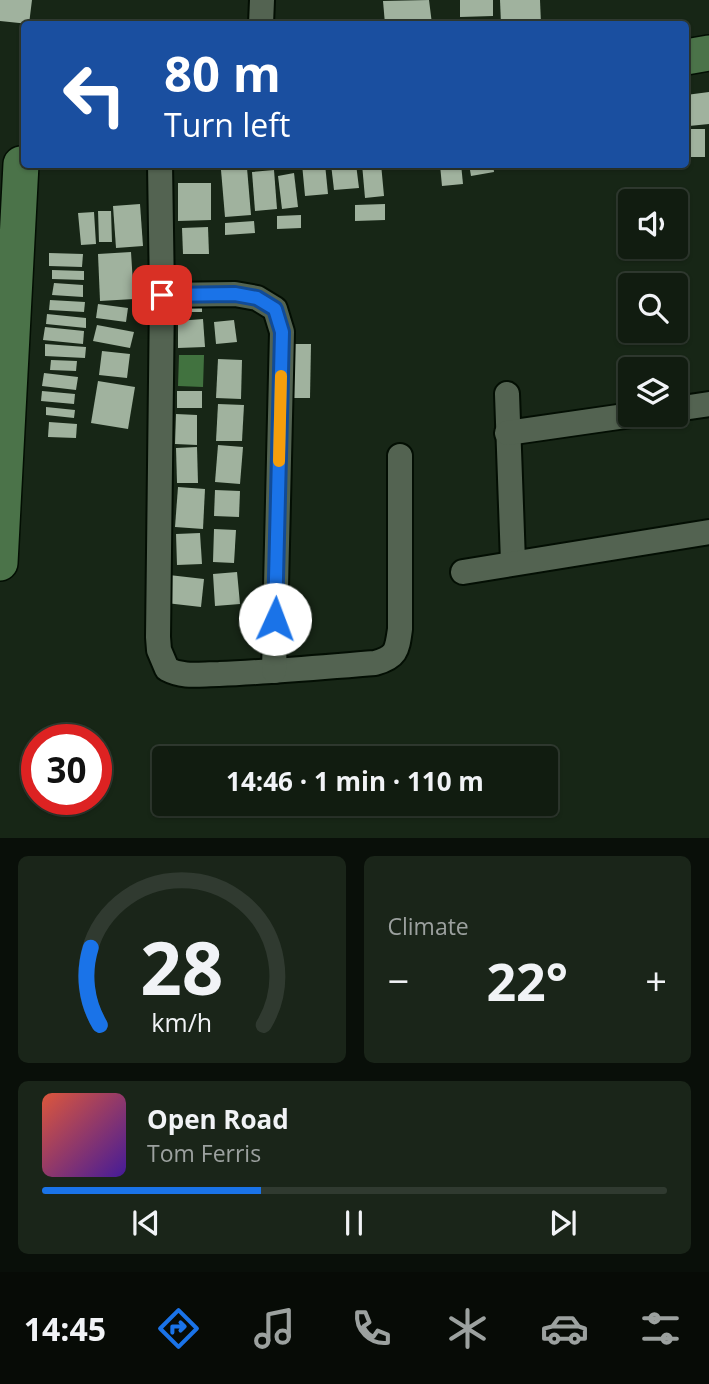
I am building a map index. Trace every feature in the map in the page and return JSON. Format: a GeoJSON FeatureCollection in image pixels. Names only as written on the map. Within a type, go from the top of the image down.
{"type":"FeatureCollection","features":[{"type":"Feature","properties":{"kind":"main road"},"geometry":{"type":"LineString","coordinates":[[689,56],[709,53]]}},
{"type":"Feature","properties":{"kind":"main road"},"geometry":{"type":"LineString","coordinates":[[0,563],[15,165]]}},
{"type":"Feature","properties":{"kind":"street"},"geometry":{"type":"LineString","coordinates":[[261,21],[262,0]]}},
{"type":"Feature","properties":{"kind":"street"},"geometry":{"type":"LineString","coordinates":[[160,168],[162,295],[159,650],[167,669],[178,674],[254,674],[375,663],[388,659],[397,651],[400,629],[400,456]]}},
{"type":"Feature","properties":{"kind":"street"},"geometry":{"type":"LineString","coordinates":[[162,295],[235,294],[257,298],[275,309],[282,332],[274,671]]}},
{"type":"Feature","properties":{"kind":"street"},"geometry":{"type":"LineString","coordinates":[[507,394],[513,562]]}},
{"type":"Feature","properties":{"kind":"street"},"geometry":{"type":"LineString","coordinates":[[688,407],[709,404]]}},
{"type":"Feature","properties":{"kind":"street"},"geometry":{"type":"LineString","coordinates":[[507,433],[618,417]]}},
{"type":"Feature","properties":{"kind":"street"},"geometry":{"type":"LineString","coordinates":[[463,572],[709,532]]}},
{"type":"Feature","properties":{"kind":"shaded area"},"geometry":{"type":"Polygon","coordinates":[[[179,355],[204,355],[203,387],[178,386],[179,355]]]}},
{"type":"Feature","properties":{"kind":"building"},"geometry":{"type":"Polygon","coordinates":[[[0,0],[32,0],[29,21],[21,21],[21,23],[0,21],[0,0]]]}},
{"type":"Feature","properties":{"kind":"building"},"geometry":{"type":"Polygon","coordinates":[[[429,0],[432,21],[385,21],[383,1],[429,0]]]}},
{"type":"Feature","properties":{"kind":"building"},"geometry":{"type":"Polygon","coordinates":[[[460,0],[493,0],[493,16],[460,17],[460,0]]]}},
{"type":"Feature","properties":{"kind":"building"},"geometry":{"type":"Polygon","coordinates":[[[500,0],[540,0],[541,21],[501,21],[500,0]]]}},
{"type":"Feature","properties":{"kind":"building"},"geometry":{"type":"Polygon","coordinates":[[[709,92],[709,124],[689,126],[689,95],[709,92]]]}},
{"type":"Feature","properties":{"kind":"building"},"geometry":{"type":"Polygon","coordinates":[[[690,129],[705,129],[705,157],[690,157],[690,129]]]}},
{"type":"Feature","properties":{"kind":"building"},"geometry":{"type":"Polygon","coordinates":[[[247,168],[251,215],[225,217],[221,170],[247,168]]]}},
{"type":"Feature","properties":{"kind":"building"},"geometry":{"type":"Polygon","coordinates":[[[302,168],[325,168],[328,194],[305,196],[302,168]]]}},
{"type":"Feature","properties":{"kind":"building"},"geometry":{"type":"Polygon","coordinates":[[[331,168],[356,168],[359,188],[334,190],[331,168]]]}},
{"type":"Feature","properties":{"kind":"building"},"geometry":{"type":"Polygon","coordinates":[[[362,168],[381,168],[384,196],[365,198],[362,168]]]}},
{"type":"Feature","properties":{"kind":"building"},"geometry":{"type":"Polygon","coordinates":[[[440,168],[461,168],[463,184],[442,186],[440,168]]]}},
{"type":"Feature","properties":{"kind":"building"},"geometry":{"type":"Polygon","coordinates":[[[470,168],[494,168],[494,172],[471,176],[470,168]]]}},
{"type":"Feature","properties":{"kind":"building"},"geometry":{"type":"Polygon","coordinates":[[[274,170],[277,209],[255,211],[252,172],[274,170]]]}},
{"type":"Feature","properties":{"kind":"building"},"geometry":{"type":"Polygon","coordinates":[[[294,173],[298,207],[282,209],[278,176],[294,173]]]}},
{"type":"Feature","properties":{"kind":"building"},"geometry":{"type":"Polygon","coordinates":[[[178,183],[211,183],[211,220],[178,221],[178,183]]]}},
{"type":"Feature","properties":{"kind":"building"},"geometry":{"type":"Polygon","coordinates":[[[140,204],[143,246],[116,248],[113,206],[140,204]]]}},
{"type":"Feature","properties":{"kind":"building"},"geometry":{"type":"Polygon","coordinates":[[[385,204],[385,220],[355,221],[355,205],[385,204]]]}},
{"type":"Feature","properties":{"kind":"building"},"geometry":{"type":"Polygon","coordinates":[[[98,211],[111,211],[112,242],[99,242],[98,211]]]}},
{"type":"Feature","properties":{"kind":"building"},"geometry":{"type":"Polygon","coordinates":[[[94,212],[96,244],[81,245],[78,213],[94,212]]]}},
{"type":"Feature","properties":{"kind":"building"},"geometry":{"type":"Polygon","coordinates":[[[301,215],[301,228],[277,229],[277,216],[301,215]]]}},
{"type":"Feature","properties":{"kind":"building"},"geometry":{"type":"Polygon","coordinates":[[[254,221],[255,233],[225,235],[225,223],[254,221]]]}},
{"type":"Feature","properties":{"kind":"building"},"geometry":{"type":"Polygon","coordinates":[[[208,227],[209,254],[183,254],[182,228],[208,227]]]}},
{"type":"Feature","properties":{"kind":"building"},"geometry":{"type":"Polygon","coordinates":[[[131,252],[134,299],[100,301],[98,254],[131,252]]]}},
{"type":"Feature","properties":{"kind":"building"},"geometry":{"type":"Polygon","coordinates":[[[49,253],[83,254],[82,267],[49,266],[49,253]]]}},
{"type":"Feature","properties":{"kind":"building"},"geometry":{"type":"Polygon","coordinates":[[[52,270],[84,271],[84,280],[52,279],[52,270]]]}},
{"type":"Feature","properties":{"kind":"building"},"geometry":{"type":"Polygon","coordinates":[[[54,283],[83,285],[83,297],[52,295],[54,283]]]}},
{"type":"Feature","properties":{"kind":"building"},"geometry":{"type":"Polygon","coordinates":[[[174,296],[202,296],[202,312],[174,312],[174,296]]]}},
{"type":"Feature","properties":{"kind":"building"},"geometry":{"type":"Polygon","coordinates":[[[50,300],[85,302],[84,312],[49,310],[50,300]]]}},
{"type":"Feature","properties":{"kind":"building"},"geometry":{"type":"Polygon","coordinates":[[[98,304],[128,308],[126,322],[96,318],[98,304]]]}},
{"type":"Feature","properties":{"kind":"building"},"geometry":{"type":"Polygon","coordinates":[[[47,314],[86,318],[86,328],[46,324],[47,314]]]}},
{"type":"Feature","properties":{"kind":"building"},"geometry":{"type":"Polygon","coordinates":[[[203,319],[205,347],[178,348],[178,321],[203,319]]]}},
{"type":"Feature","properties":{"kind":"building"},"geometry":{"type":"Polygon","coordinates":[[[234,320],[237,342],[216,344],[214,322],[234,320]]]}},
{"type":"Feature","properties":{"kind":"building"},"geometry":{"type":"Polygon","coordinates":[[[97,325],[134,332],[130,348],[93,341],[97,325]]]}},
{"type":"Feature","properties":{"kind":"building"},"geometry":{"type":"Polygon","coordinates":[[[45,327],[84,331],[83,344],[43,340],[45,327]]]}},
{"type":"Feature","properties":{"kind":"building"},"geometry":{"type":"Polygon","coordinates":[[[45,344],[86,347],[85,358],[45,356],[45,344]]]}},
{"type":"Feature","properties":{"kind":"building"},"geometry":{"type":"Polygon","coordinates":[[[291,344],[311,344],[310,398],[290,398],[291,344]]]}},
{"type":"Feature","properties":{"kind":"building"},"geometry":{"type":"Polygon","coordinates":[[[102,351],[130,354],[127,378],[99,375],[102,351]]]}},
{"type":"Feature","properties":{"kind":"building"},"geometry":{"type":"Polygon","coordinates":[[[218,359],[242,360],[241,399],[216,398],[218,359]]]}},
{"type":"Feature","properties":{"kind":"building"},"geometry":{"type":"Polygon","coordinates":[[[51,360],[77,361],[76,371],[50,370],[51,360]]]}},
{"type":"Feature","properties":{"kind":"building"},"geometry":{"type":"Polygon","coordinates":[[[44,373],[78,377],[76,390],[42,386],[44,373]]]}},
{"type":"Feature","properties":{"kind":"building"},"geometry":{"type":"Polygon","coordinates":[[[98,381],[135,387],[128,429],[91,423],[98,381]]]}},
{"type":"Feature","properties":{"kind":"building"},"geometry":{"type":"Polygon","coordinates":[[[42,391],[75,394],[74,404],[41,401],[42,391]]]}},
{"type":"Feature","properties":{"kind":"building"},"geometry":{"type":"Polygon","coordinates":[[[177,391],[202,391],[202,408],[177,408],[177,391]]]}},
{"type":"Feature","properties":{"kind":"building"},"geometry":{"type":"Polygon","coordinates":[[[218,404],[244,405],[242,441],[216,441],[218,404]]]}},
{"type":"Feature","properties":{"kind":"building"},"geometry":{"type":"Polygon","coordinates":[[[46,407],[75,410],[74,418],[46,415],[46,407]]]}},
{"type":"Feature","properties":{"kind":"building"},"geometry":{"type":"Polygon","coordinates":[[[176,414],[197,415],[197,445],[175,444],[176,414]]]}},
{"type":"Feature","properties":{"kind":"building"},"geometry":{"type":"Polygon","coordinates":[[[49,422],[77,424],[76,438],[48,437],[49,422]]]}},
{"type":"Feature","properties":{"kind":"building"},"geometry":{"type":"Polygon","coordinates":[[[218,445],[243,447],[240,484],[215,482],[218,445]]]}},
{"type":"Feature","properties":{"kind":"building"},"geometry":{"type":"Polygon","coordinates":[[[197,447],[198,483],[177,483],[176,448],[197,447]]]}},
{"type":"Feature","properties":{"kind":"building"},"geometry":{"type":"Polygon","coordinates":[[[178,487],[205,489],[203,529],[175,527],[178,487]]]}},
{"type":"Feature","properties":{"kind":"building"},"geometry":{"type":"Polygon","coordinates":[[[215,490],[240,491],[239,517],[214,516],[215,490]]]}},
{"type":"Feature","properties":{"kind":"building"},"geometry":{"type":"Polygon","coordinates":[[[214,529],[236,530],[234,563],[213,562],[214,529]]]}},
{"type":"Feature","properties":{"kind":"building"},"geometry":{"type":"Polygon","coordinates":[[[200,533],[202,564],[177,565],[176,534],[200,533]]]}},
{"type":"Feature","properties":{"kind":"building"},"geometry":{"type":"Polygon","coordinates":[[[237,572],[240,604],[215,606],[213,574],[237,572]]]}},
{"type":"Feature","properties":{"kind":"building"},"geometry":{"type":"Polygon","coordinates":[[[169,575],[204,579],[201,607],[166,603],[169,575]]]}},
{"type":"Feature","properties":{"kind":"slow traffic"},"geometry":{"type":"LineString","coordinates":[[279,461],[281,376]]}},
{"type":"Feature","properties":{"kind":"route"},"geometry":{"type":"LineString","coordinates":[[162,295],[235,294],[257,298],[275,309],[282,332],[275,619]]}}]}
